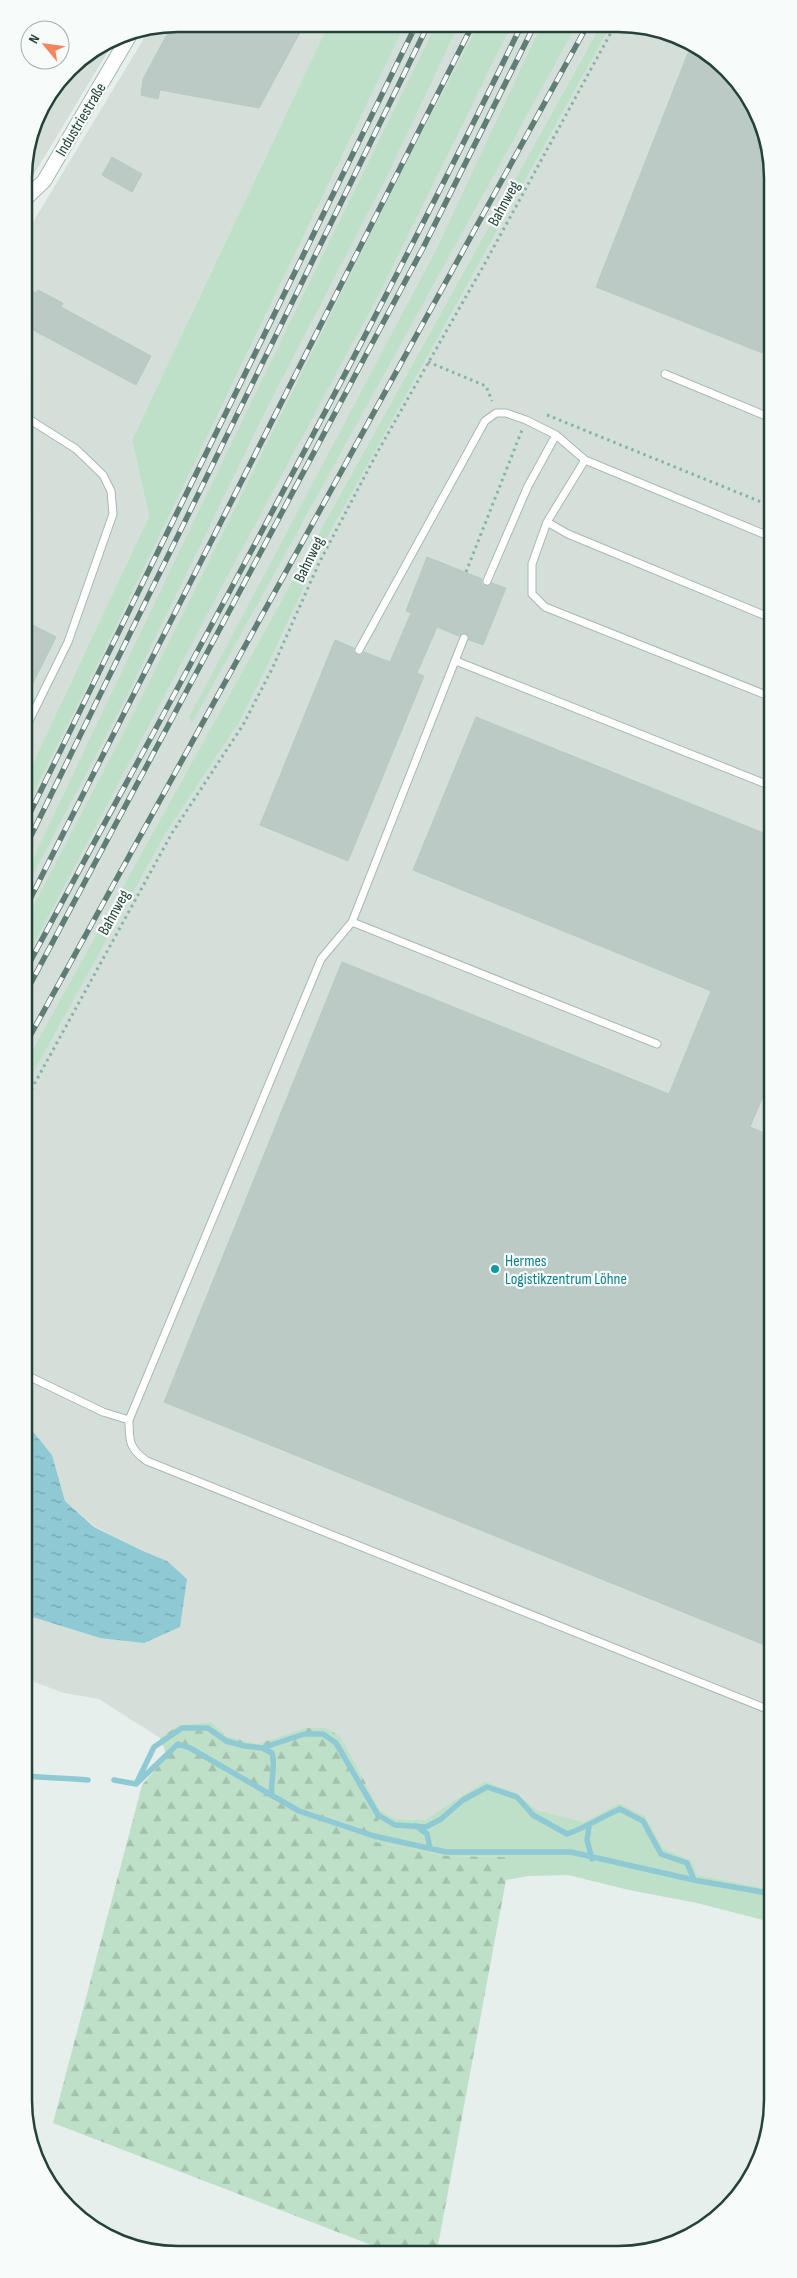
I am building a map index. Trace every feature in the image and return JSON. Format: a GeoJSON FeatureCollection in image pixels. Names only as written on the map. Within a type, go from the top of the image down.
{"type":"FeatureCollection","features":[{"type":"Feature","properties":{"kind":"street","name":"Industriestraße"},"geometry":{"type":"LineString","coordinates":[[33,191],[44,181],[125,43]]}},
{"type":"Feature","properties":{"kind":"lane"},"geometry":{"type":"LineString","coordinates":[[666,374],[764,415]]}},
{"type":"Feature","properties":{"kind":"lane"},"geometry":{"type":"LineString","coordinates":[[359,650],[485,421],[496,413],[506,413],[556,434],[585,460],[764,533]]}},
{"type":"Feature","properties":{"kind":"lane"},"geometry":{"type":"LineString","coordinates":[[33,422],[76,449],[104,474],[111,491],[112,514],[68,642],[33,713]]}},
{"type":"Feature","properties":{"kind":"lane"},"geometry":{"type":"LineString","coordinates":[[487,581],[528,486],[556,434]]}},
{"type":"Feature","properties":{"kind":"lane"},"geometry":{"type":"LineString","coordinates":[[585,460],[548,522],[532,564],[532,594],[545,607],[764,694]]}},
{"type":"Feature","properties":{"kind":"lane"},"geometry":{"type":"LineString","coordinates":[[548,522],[568,534],[764,615]]}},
{"type":"Feature","properties":{"kind":"lane"},"geometry":{"type":"LineString","coordinates":[[464,638],[352,922],[321,959],[129,1420],[129,1437],[134,1453],[147,1461],[764,1708]]}},
{"type":"Feature","properties":{"kind":"lane"},"geometry":{"type":"LineString","coordinates":[[456,661],[764,783]]}},
{"type":"Feature","properties":{"kind":"lane"},"geometry":{"type":"LineString","coordinates":[[352,922],[657,1044]]}},
{"type":"Feature","properties":{"kind":"lane"},"geometry":{"type":"LineString","coordinates":[[32,1378],[103,1412],[129,1420]]}},
{"type":"Feature","properties":{"kind":"path","name":"Bahnweg"},"geometry":{"type":"LineString","coordinates":[[33,1087],[172,833],[243,725],[272,670],[319,563],[611,32]]}},
{"type":"Feature","properties":{"kind":"path"},"geometry":{"type":"LineString","coordinates":[[428,362],[486,386],[493,403],[500,401]]}},
{"type":"Feature","properties":{"kind":"path"},"geometry":{"type":"LineString","coordinates":[[466,572],[530,408],[764,503]]}},
{"type":"Feature","properties":{"kind":"shaded area"},"geometry":{"type":"Polygon","coordinates":[[[179,32],[325,32],[132,440],[149,516],[33,764],[33,222],[145,36],[179,32]]]}},
{"type":"Feature","properties":{"kind":"shaded area"},"geometry":{"type":"Polygon","coordinates":[[[402,32],[597,32],[33,1049],[33,795],[83,695],[402,32]]]}},
{"type":"Feature","properties":{"kind":"shaded area"},"geometry":{"type":"Polygon","coordinates":[[[607,32],[647,35],[665,40],[691,52],[722,75],[745,106],[753,123],[762,150],[764,169],[764,1889],[696,1875],[691,1860],[664,1849],[645,1816],[619,1803],[584,1822],[537,1810],[516,1793],[485,1781],[424,1820],[395,1819],[380,1810],[341,1737],[304,1728],[258,1744],[226,1736],[210,1722],[179,1725],[160,1738],[99,1699],[64,1693],[32,1681],[32,1617],[100,1638],[167,1561],[94,1526],[65,1501],[52,1455],[32,1431],[33,1074],[166,833],[240,721],[327,538],[607,32]]]}},
{"type":"Feature","properties":{"kind":"shaded area"},"geometry":{"type":"Polygon","coordinates":[[[108,51],[33,176],[37,141],[52,106],[75,75],[108,51]]]}},
{"type":"Feature","properties":{"kind":"green space"},"geometry":{"type":"Polygon","coordinates":[[[325,32],[402,32],[83,695],[33,795],[33,764],[149,516],[132,440],[325,32]]]}},
{"type":"Feature","properties":{"kind":"green space"},"geometry":{"type":"Polygon","coordinates":[[[433,32],[455,32],[389,172],[268,406],[126,698],[33,875],[33,860],[75,769],[433,32]]]}},
{"type":"Feature","properties":{"kind":"green space"},"geometry":{"type":"Polygon","coordinates":[[[475,32],[508,32],[379,294],[219,592],[33,947],[33,907],[139,703],[400,174],[475,32]]]}},
{"type":"Feature","properties":{"kind":"green space"},"geometry":{"type":"Polygon","coordinates":[[[538,32],[573,32],[192,723],[189,717],[435,252],[538,32]]]}},
{"type":"Feature","properties":{"kind":"green space"},"geometry":{"type":"Polygon","coordinates":[[[597,32],[607,32],[327,538],[240,721],[166,833],[33,1074],[33,1049],[597,32]]]}},
{"type":"Feature","properties":{"kind":"green space"},"geometry":{"type":"Polygon","coordinates":[[[211,1722],[226,1736],[258,1744],[304,1728],[326,1728],[341,1737],[380,1810],[376,1842],[447,1856],[505,1857],[506,1880],[438,2246],[374,2246],[53,2123],[142,1785],[167,1756],[160,1738],[179,1725],[211,1722]]]}},
{"type":"Feature","properties":{"kind":"green space"},"geometry":{"type":"Polygon","coordinates":[[[485,1781],[516,1793],[537,1810],[584,1822],[619,1803],[645,1816],[664,1849],[691,1860],[697,1875],[764,1888],[764,1920],[697,1903],[629,1890],[568,1875],[528,1876],[506,1880],[504,1857],[447,1856],[376,1842],[380,1810],[395,1819],[424,1820],[485,1781]]]}},
{"type":"Feature","properties":{"kind":"water"},"geometry":{"type":"Polygon","coordinates":[[[32,1431],[52,1455],[65,1501],[94,1527],[167,1561],[187,1579],[180,1627],[144,1643],[100,1638],[32,1617],[32,1431]]]}},
{"type":"Feature","properties":{"kind":"building"},"geometry":{"type":"Polygon","coordinates":[[[184,32],[188,34],[189,32],[300,32],[259,108],[160,90],[158,99],[141,95],[143,79],[168,33],[184,32]]]}},
{"type":"Feature","properties":{"kind":"building"},"geometry":{"type":"Polygon","coordinates":[[[688,53],[699,57],[722,75],[745,106],[757,132],[762,150],[764,169],[764,354],[596,287],[688,53]]]}},
{"type":"Feature","properties":{"kind":"building"},"geometry":{"type":"Polygon","coordinates":[[[112,157],[142,174],[132,192],[102,175],[112,157]]]}},
{"type":"Feature","properties":{"kind":"building"},"geometry":{"type":"Polygon","coordinates":[[[38,290],[63,303],[61,307],[151,356],[136,385],[33,330],[33,291],[36,293],[38,290]]]}},
{"type":"Feature","properties":{"kind":"building"},"geometry":{"type":"Polygon","coordinates":[[[427,557],[482,579],[482,584],[485,586],[492,583],[506,588],[483,645],[469,640],[466,633],[459,636],[437,627],[417,673],[424,676],[348,861],[260,825],[335,640],[354,648],[354,652],[357,655],[361,655],[364,652],[390,662],[411,613],[406,611],[427,557]]]}},
{"type":"Feature","properties":{"kind":"building"},"geometry":{"type":"Polygon","coordinates":[[[33,625],[56,637],[33,684],[33,625]]]}},
{"type":"Feature","properties":{"kind":"building","name":"Hermes Logistikzentrum Löhne"},"geometry":{"type":"Polygon","coordinates":[[[476,717],[764,833],[764,1094],[750,1127],[764,1133],[764,1645],[164,1402],[342,962],[669,1094],[711,991],[413,870],[476,717]]]}},
{"type":"Feature","properties":{"kind":"waterway"},"geometry":{"type":"LineString","coordinates":[[136,1784],[154,1747],[182,1728],[208,1728],[226,1741],[262,1748],[304,1734],[323,1734],[336,1743],[378,1815],[395,1825],[426,1827],[441,1819],[463,1800],[487,1787],[517,1797],[533,1815],[567,1834],[620,1809],[643,1821],[661,1854],[687,1863],[694,1880]]}},
{"type":"Feature","properties":{"kind":"waterway"},"geometry":{"type":"LineString","coordinates":[[114,1780],[136,1784],[178,1744],[190,1748],[299,1811],[374,1836],[446,1852],[571,1852],[694,1880],[764,1892]]}},
{"type":"Feature","properties":{"kind":"waterway"},"geometry":{"type":"LineString","coordinates":[[262,1748],[272,1753],[272,1796]]}},
{"type":"Feature","properties":{"kind":"waterway"},"geometry":{"type":"LineString","coordinates":[[32,1776],[88,1780]]}},
{"type":"Feature","properties":{"kind":"waterway"},"geometry":{"type":"LineString","coordinates":[[416,1826],[427,1834],[430,1848]]}},
{"type":"Feature","properties":{"kind":"waterway"},"geometry":{"type":"LineString","coordinates":[[589,1827],[587,1840],[592,1859]]}},
{"type":"Feature","properties":{"kind":"railway"},"geometry":{"type":"LineString","coordinates":[[33,807],[413,32]]}},
{"type":"Feature","properties":{"kind":"railway"},"geometry":{"type":"LineString","coordinates":[[33,832],[425,32]]}},
{"type":"Feature","properties":{"kind":"railway"},"geometry":{"type":"LineString","coordinates":[[33,894],[469,32]]}},
{"type":"Feature","properties":{"kind":"railway"},"geometry":{"type":"LineString","coordinates":[[33,957],[215,619],[402,265],[518,32]]}},
{"type":"Feature","properties":{"kind":"railway"},"geometry":{"type":"LineString","coordinates":[[33,980],[423,248],[531,32]]}},
{"type":"Feature","properties":{"kind":"railway"},"geometry":{"type":"LineString","coordinates":[[33,1031],[584,32]]}},
{"type":"Feature","properties":{"kind":"place","name":"Hermes Logistikzentrum Löhne"},"geometry":{"type":"Point","coordinates":[495,1269]}}]}
